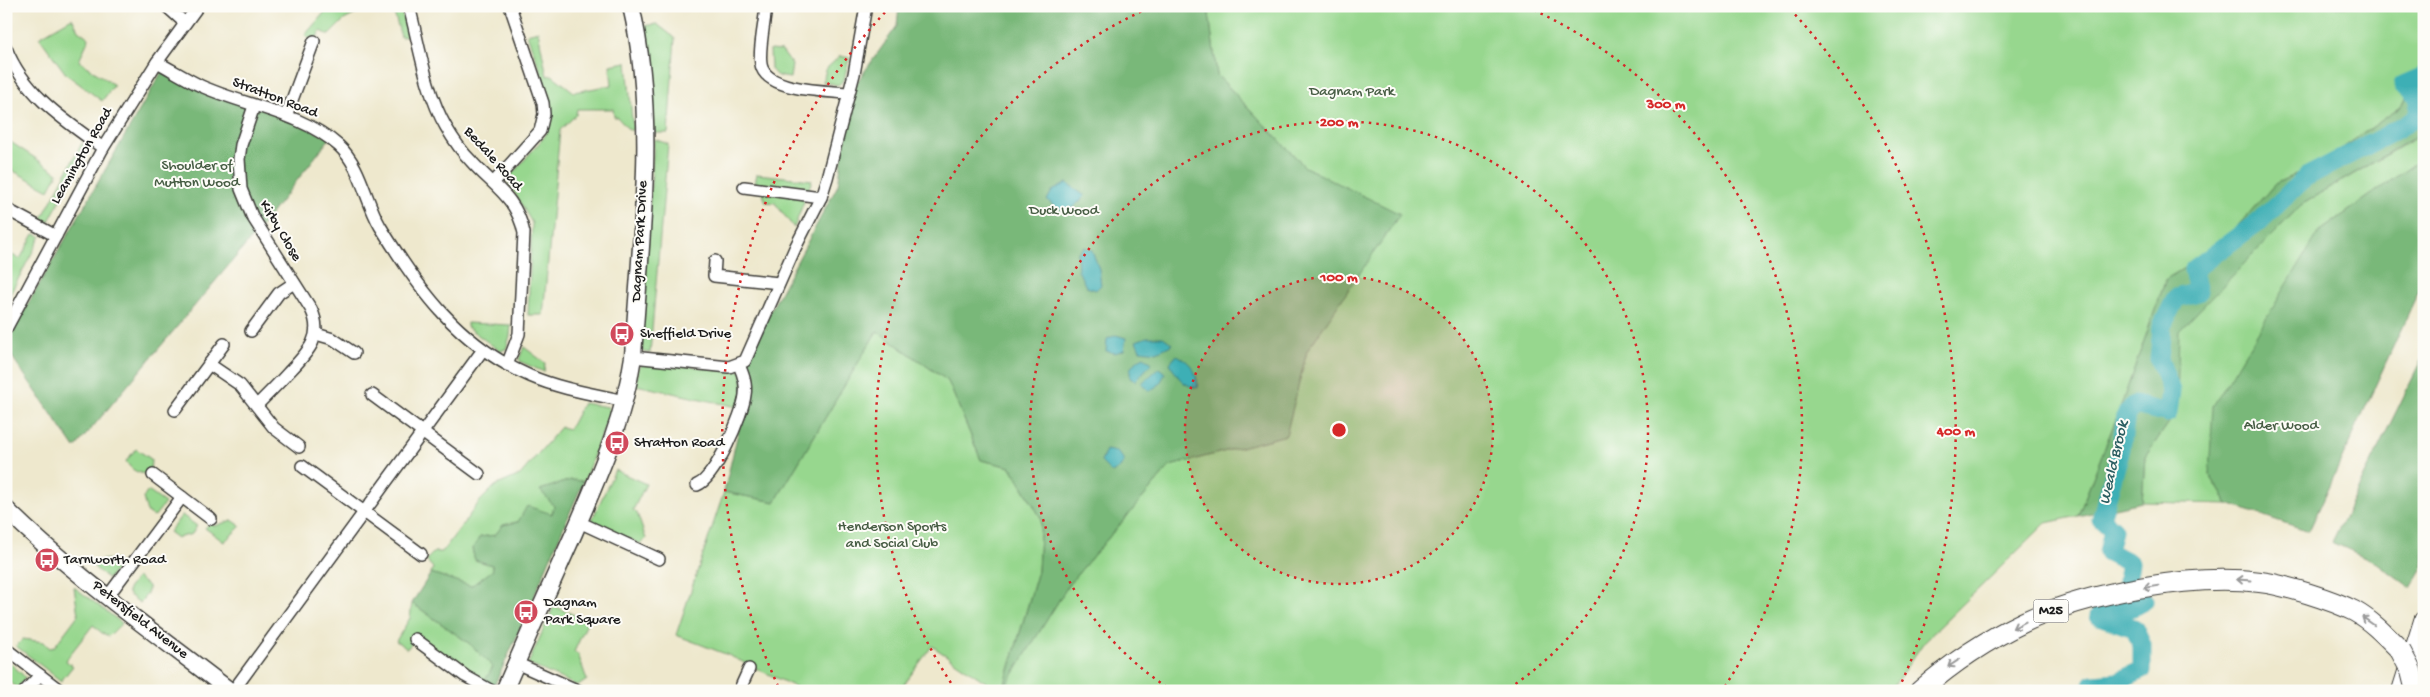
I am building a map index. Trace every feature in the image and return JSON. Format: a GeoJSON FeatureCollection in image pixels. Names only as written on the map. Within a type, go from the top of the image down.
{"type":"FeatureCollection","features":[{"type":"Feature","properties":{"kind":"highway","name":"M25"},"geometry":{"type":"LineString","coordinates":[[1920,691],[1949,666],[1991,639],[2025,621],[2068,604],[2114,593],[2188,581],[2229,579],[2262,582],[2330,602],[2354,612],[2369,622],[2400,650],[2410,671],[2416,691]]}},
{"type":"Feature","properties":{"kind":"highway"},"geometry":{"type":"LineString","coordinates":[[2402,691],[2424,620]]}},
{"type":"Feature","properties":{"kind":"street"},"geometry":{"type":"LineString","coordinates":[[166,6],[185,23]]}},
{"type":"Feature","properties":{"kind":"street","name":"Leamington Road"},"geometry":{"type":"LineString","coordinates":[[6,329],[102,148],[157,62],[198,6]]}},
{"type":"Feature","properties":{"kind":"street","name":"Bedale Road"},"geometry":{"type":"LineString","coordinates":[[409,6],[440,114],[471,161],[507,195],[517,211],[524,233],[519,334],[507,365]]}},
{"type":"Feature","properties":{"kind":"street"},"geometry":{"type":"LineString","coordinates":[[494,182],[540,131],[544,114],[543,103],[510,6]]}},
{"type":"Feature","properties":{"kind":"street","name":"Dagnam Park Drive"},"geometry":{"type":"LineString","coordinates":[[504,691],[606,459],[625,401],[633,357],[645,137],[641,63],[631,6]]}},
{"type":"Feature","properties":{"kind":"street"},"geometry":{"type":"LineString","coordinates":[[766,6],[762,67],[769,79],[781,85],[848,93]]}},
{"type":"Feature","properties":{"kind":"street"},"geometry":{"type":"LineString","coordinates":[[633,357],[729,367],[746,361],[779,283],[821,197],[848,93],[866,6]]}},
{"type":"Feature","properties":{"kind":"street"},"geometry":{"type":"LineString","coordinates":[[286,116],[314,41]]}},
{"type":"Feature","properties":{"kind":"street"},"geometry":{"type":"LineString","coordinates":[[6,48],[21,78],[34,94],[102,148]]}},
{"type":"Feature","properties":{"kind":"street","name":"Stratton Road"},"geometry":{"type":"LineString","coordinates":[[157,62],[200,86],[286,116],[317,129],[340,147],[350,158],[370,207],[406,266],[438,309],[482,351],[507,365],[553,384],[625,401]]}},
{"type":"Feature","properties":{"kind":"street","name":"Kirby Close"},"geometry":{"type":"LineString","coordinates":[[254,106],[241,145],[239,159],[242,189],[252,216],[315,317],[316,334]]}},
{"type":"Feature","properties":{"kind":"street"},"geometry":{"type":"LineString","coordinates":[[744,187],[821,197]]}},
{"type":"Feature","properties":{"kind":"street"},"geometry":{"type":"LineString","coordinates":[[6,209],[56,236]]}},
{"type":"Feature","properties":{"kind":"street"},"geometry":{"type":"LineString","coordinates":[[715,261],[714,276],[779,283]]}},
{"type":"Feature","properties":{"kind":"street","name":"Kirby Close"},"geometry":{"type":"LineString","coordinates":[[251,331],[278,292],[294,283]]}},
{"type":"Feature","properties":{"kind":"street"},"geometry":{"type":"LineString","coordinates":[[257,405],[307,354],[316,334],[333,339],[354,353]]}},
{"type":"Feature","properties":{"kind":"street"},"geometry":{"type":"LineString","coordinates":[[175,410],[224,344]]}},
{"type":"Feature","properties":{"kind":"street"},"geometry":{"type":"LineString","coordinates":[[231,691],[482,351]]}},
{"type":"Feature","properties":{"kind":"street"},"geometry":{"type":"LineString","coordinates":[[210,364],[240,386],[274,428],[299,447]]}},
{"type":"Feature","properties":{"kind":"street"},"geometry":{"type":"LineString","coordinates":[[697,485],[703,482],[722,455],[734,428],[746,392],[739,365]]}},
{"type":"Feature","properties":{"kind":"street"},"geometry":{"type":"LineString","coordinates":[[372,395],[479,474]]}},
{"type":"Feature","properties":{"kind":"street"},"geometry":{"type":"LineString","coordinates":[[302,466],[421,554]]}},
{"type":"Feature","properties":{"kind":"street"},"geometry":{"type":"LineString","coordinates":[[153,475],[211,519]]}},
{"type":"Feature","properties":{"kind":"street"},"geometry":{"type":"LineString","coordinates":[[108,596],[182,497]]}},
{"type":"Feature","properties":{"kind":"street","name":"Petersfield Avenue"},"geometry":{"type":"LineString","coordinates":[[6,508],[24,527],[108,596],[231,691]]}},
{"type":"Feature","properties":{"kind":"street"},"geometry":{"type":"LineString","coordinates":[[579,522],[659,559]]}},
{"type":"Feature","properties":{"kind":"street"},"geometry":{"type":"LineString","coordinates":[[415,639],[465,676],[492,691]]}},
{"type":"Feature","properties":{"kind":"street"},"geometry":{"type":"LineString","coordinates":[[6,649],[61,691]]}},
{"type":"Feature","properties":{"kind":"street"},"geometry":{"type":"LineString","coordinates":[[516,663],[578,691]]}},
{"type":"Feature","properties":{"kind":"street"},"geometry":{"type":"LineString","coordinates":[[739,691],[749,669]]}},
{"type":"Feature","properties":{"kind":"street"},"geometry":{"type":"LineString","coordinates":[[25,691],[40,675]]}},
{"type":"Feature","properties":{"kind":"green space"},"geometry":{"type":"Polygon","coordinates":[[[330,6],[371,6],[344,20],[329,35],[321,31],[314,41],[305,35],[330,6]]]}},
{"type":"Feature","properties":{"kind":"green space"},"geometry":{"type":"Polygon","coordinates":[[[392,6],[400,6],[408,36],[401,37],[392,6]]]}},
{"type":"Feature","properties":{"kind":"green space","name":"Duck Wood"},"geometry":{"type":"Polygon","coordinates":[[[899,6],[1208,6],[1217,75],[1305,167],[1400,214],[1307,351],[1286,435],[1170,466],[1069,584],[1003,691],[1038,571],[1041,518],[1011,467],[981,460],[948,381],[877,331],[775,502],[724,492],[741,420],[743,375],[764,323],[838,185],[852,89],[897,26],[899,6]]]}},
{"type":"Feature","properties":{"kind":"green space"},"geometry":{"type":"Polygon","coordinates":[[[1208,6],[2424,6],[2424,65],[2401,107],[2327,159],[2275,184],[2219,247],[2166,279],[2118,414],[2078,516],[2046,523],[1924,642],[1890,691],[999,691],[932,646],[899,691],[804,691],[728,655],[676,635],[724,492],[775,502],[877,331],[948,381],[981,460],[1011,467],[1041,518],[1038,571],[1003,690],[1069,584],[1170,466],[1286,435],[1307,351],[1399,214],[1305,167],[1217,75],[1208,6]]]}},
{"type":"Feature","properties":{"kind":"green space"},"geometry":{"type":"Polygon","coordinates":[[[72,18],[78,30],[89,38],[79,61],[114,85],[102,101],[66,74],[39,37],[72,18]]]}},
{"type":"Feature","properties":{"kind":"green space"},"geometry":{"type":"Polygon","coordinates":[[[657,24],[675,38],[668,133],[654,133],[642,26],[657,24]]]}},
{"type":"Feature","properties":{"kind":"green space"},"geometry":{"type":"Polygon","coordinates":[[[538,31],[547,76],[552,75],[574,92],[612,85],[610,65],[627,62],[633,130],[629,130],[617,117],[614,117],[613,109],[577,109],[576,115],[560,130],[543,315],[528,315],[532,223],[507,180],[545,136],[549,125],[548,99],[545,85],[527,34],[538,31]]]}},
{"type":"Feature","properties":{"kind":"green space"},"geometry":{"type":"Polygon","coordinates":[[[770,50],[782,51],[792,65],[790,78],[777,76],[771,69],[770,50]]]}},
{"type":"Feature","properties":{"kind":"green space"},"geometry":{"type":"Polygon","coordinates":[[[840,56],[849,58],[844,80],[838,85],[823,82],[826,69],[840,56]]]}},
{"type":"Feature","properties":{"kind":"green space"},"geometry":{"type":"Polygon","coordinates":[[[2424,65],[2424,132],[2301,205],[2179,331],[2177,411],[2145,457],[2142,502],[2078,516],[2118,414],[2166,279],[2219,247],[2275,184],[2327,159],[2401,107],[2424,65]]]}},
{"type":"Feature","properties":{"kind":"green space","name":"Shoulder of Mutton Wood"},"geometry":{"type":"Polygon","coordinates":[[[165,66],[330,138],[260,228],[75,448],[6,348],[6,342],[165,66]]]}},
{"type":"Feature","properties":{"kind":"green space"},"geometry":{"type":"Polygon","coordinates":[[[2424,133],[2424,157],[2319,232],[2209,474],[2228,504],[2142,502],[2145,457],[2177,411],[2178,331],[2301,205],[2424,133]]]}},
{"type":"Feature","properties":{"kind":"green space"},"geometry":{"type":"Polygon","coordinates":[[[6,139],[58,173],[49,190],[6,167],[6,139]]]}},
{"type":"Feature","properties":{"kind":"green space"},"geometry":{"type":"Polygon","coordinates":[[[654,139],[668,144],[650,353],[643,352],[640,346],[654,139]]]}},
{"type":"Feature","properties":{"kind":"green space"},"geometry":{"type":"Polygon","coordinates":[[[82,143],[86,147],[86,153],[49,221],[43,224],[40,222],[82,143]]]}},
{"type":"Feature","properties":{"kind":"green space","name":"Alder Wood"},"geometry":{"type":"Polygon","coordinates":[[[2424,157],[2424,279],[2309,531],[2228,504],[2209,474],[2213,406],[2319,232],[2424,157]]]}},
{"type":"Feature","properties":{"kind":"green space"},"geometry":{"type":"Polygon","coordinates":[[[757,174],[812,180],[794,228],[775,203],[766,202],[759,185],[755,183],[757,174]]]}},
{"type":"Feature","properties":{"kind":"green space"},"geometry":{"type":"Polygon","coordinates":[[[34,234],[41,236],[6,302],[6,252],[20,259],[34,234]]]}},
{"type":"Feature","properties":{"kind":"green space"},"geometry":{"type":"Polygon","coordinates":[[[467,323],[511,325],[506,349],[500,351],[467,327],[467,323]]]}},
{"type":"Feature","properties":{"kind":"green space"},"geometry":{"type":"Polygon","coordinates":[[[524,347],[545,363],[544,372],[521,362],[519,359],[524,347]]]}},
{"type":"Feature","properties":{"kind":"green space"},"geometry":{"type":"Polygon","coordinates":[[[2424,355],[2424,566],[2411,588],[2376,562],[2332,542],[2424,355]]]}},
{"type":"Feature","properties":{"kind":"green space"},"geometry":{"type":"Polygon","coordinates":[[[644,362],[742,371],[742,408],[636,385],[638,369],[644,362]]]}},
{"type":"Feature","properties":{"kind":"green space"},"geometry":{"type":"Polygon","coordinates":[[[583,403],[608,407],[610,412],[584,481],[571,480],[540,490],[554,506],[552,514],[503,525],[495,535],[480,537],[472,549],[475,560],[492,565],[494,570],[471,586],[431,573],[433,568],[426,560],[434,552],[442,552],[480,501],[495,486],[520,475],[561,427],[569,429],[583,403]]]}},
{"type":"Feature","properties":{"kind":"green space"},"geometry":{"type":"Polygon","coordinates":[[[136,449],[151,459],[150,475],[136,471],[126,461],[136,449]]]}},
{"type":"Feature","properties":{"kind":"green space"},"geometry":{"type":"Polygon","coordinates":[[[615,470],[646,484],[633,510],[637,513],[646,539],[640,544],[591,522],[615,470]]]}},
{"type":"Feature","properties":{"kind":"green space"},"geometry":{"type":"Polygon","coordinates":[[[571,480],[584,481],[492,690],[482,685],[493,667],[470,644],[412,603],[431,573],[471,586],[493,570],[492,565],[475,560],[472,549],[480,537],[495,535],[503,525],[518,522],[527,506],[552,514],[554,506],[540,490],[571,480]]]}},
{"type":"Feature","properties":{"kind":"green space"},"geometry":{"type":"Polygon","coordinates":[[[148,491],[165,503],[154,517],[147,512],[143,498],[148,491]]]}},
{"type":"Feature","properties":{"kind":"green space"},"geometry":{"type":"Polygon","coordinates":[[[182,515],[197,526],[192,534],[177,538],[169,532],[182,515]]]}},
{"type":"Feature","properties":{"kind":"green space"},"geometry":{"type":"Polygon","coordinates":[[[232,520],[241,526],[224,542],[205,528],[210,523],[215,526],[232,520]]]}},
{"type":"Feature","properties":{"kind":"green space"},"geometry":{"type":"Polygon","coordinates":[[[115,559],[120,564],[108,579],[94,567],[100,560],[115,559]]]}},
{"type":"Feature","properties":{"kind":"green space"},"geometry":{"type":"Polygon","coordinates":[[[137,577],[148,586],[148,592],[140,603],[128,594],[128,589],[137,577]]]}},
{"type":"Feature","properties":{"kind":"green space"},"geometry":{"type":"Polygon","coordinates":[[[74,587],[122,623],[109,636],[93,625],[68,657],[66,661],[73,666],[61,681],[16,646],[23,639],[43,642],[50,648],[54,647],[78,615],[74,587]]]}},
{"type":"Feature","properties":{"kind":"green space"},"geometry":{"type":"Polygon","coordinates":[[[412,603],[470,644],[494,667],[482,685],[415,639],[407,649],[396,641],[410,618],[412,603]]]}},
{"type":"Feature","properties":{"kind":"green space"},"geometry":{"type":"Polygon","coordinates":[[[554,606],[588,621],[574,652],[578,654],[587,680],[578,686],[528,664],[554,606]]]}},
{"type":"Feature","properties":{"kind":"green space"},"geometry":{"type":"Polygon","coordinates":[[[7,660],[25,677],[18,688],[6,680],[7,660]]]}},
{"type":"Feature","properties":{"kind":"water"},"geometry":{"type":"Polygon","coordinates":[[[1067,183],[1085,196],[1073,208],[1057,209],[1047,200],[1052,191],[1067,183]]]}},
{"type":"Feature","properties":{"kind":"water"},"geometry":{"type":"Polygon","coordinates":[[[1084,247],[1092,250],[1099,269],[1101,285],[1096,290],[1086,287],[1078,270],[1077,253],[1084,247]]]}},
{"type":"Feature","properties":{"kind":"water"},"geometry":{"type":"Polygon","coordinates":[[[1116,335],[1126,338],[1124,350],[1115,353],[1106,351],[1107,339],[1116,335]]]}},
{"type":"Feature","properties":{"kind":"water"},"geometry":{"type":"Polygon","coordinates":[[[1147,337],[1163,337],[1173,344],[1157,352],[1140,350],[1136,341],[1147,337]]]}},
{"type":"Feature","properties":{"kind":"water"},"geometry":{"type":"Polygon","coordinates":[[[1177,355],[1193,368],[1198,388],[1184,383],[1175,372],[1170,363],[1177,355]]]}},
{"type":"Feature","properties":{"kind":"water"},"geometry":{"type":"Polygon","coordinates":[[[1144,357],[1152,363],[1135,381],[1130,378],[1130,369],[1136,361],[1144,357]]]}},
{"type":"Feature","properties":{"kind":"water"},"geometry":{"type":"Polygon","coordinates":[[[1159,368],[1165,373],[1164,376],[1159,384],[1149,391],[1142,383],[1159,368]]]}},
{"type":"Feature","properties":{"kind":"water"},"geometry":{"type":"Polygon","coordinates":[[[1106,450],[1117,452],[1125,460],[1120,468],[1112,473],[1101,462],[1106,450]]]}},
{"type":"Feature","properties":{"kind":"waterway","name":"Weald Brook"},"geometry":{"type":"LineString","coordinates":[[2093,691],[2093,684],[2117,682],[2142,670],[2142,645],[2134,628],[2099,616],[2110,600],[2131,608],[2144,601],[2127,581],[2130,563],[2108,552],[2113,530],[2101,519],[2121,449],[2126,415],[2134,405],[2168,413],[2171,391],[2159,359],[2162,326],[2176,298],[2198,292],[2193,270],[2262,219],[2306,177],[2387,135],[2417,117],[2420,99],[2403,85],[2424,76]]}},
{"type":"Feature","properties":{"kind":"place","name":"Sheffield Drive"},"geometry":{"type":"Point","coordinates":[622,334]}},
{"type":"Feature","properties":{"kind":"place","name":"Stratton Road"},"geometry":{"type":"Point","coordinates":[617,443]}},
{"type":"Feature","properties":{"kind":"place","name":"Tarnworth Road"},"geometry":{"type":"Point","coordinates":[47,560]}},
{"type":"Feature","properties":{"kind":"place","name":"Dagnam Park Square"},"geometry":{"type":"Point","coordinates":[526,612]}},
{"type":"Feature","properties":{"kind":"park label","name":"Dagnam Park"},"geometry":{"type":"Point","coordinates":[1352,92]}},
{"type":"Feature","properties":{"kind":"park label","name":"Henderson Sports and Social Club"},"geometry":{"type":"Point","coordinates":[892,536]}}]}
